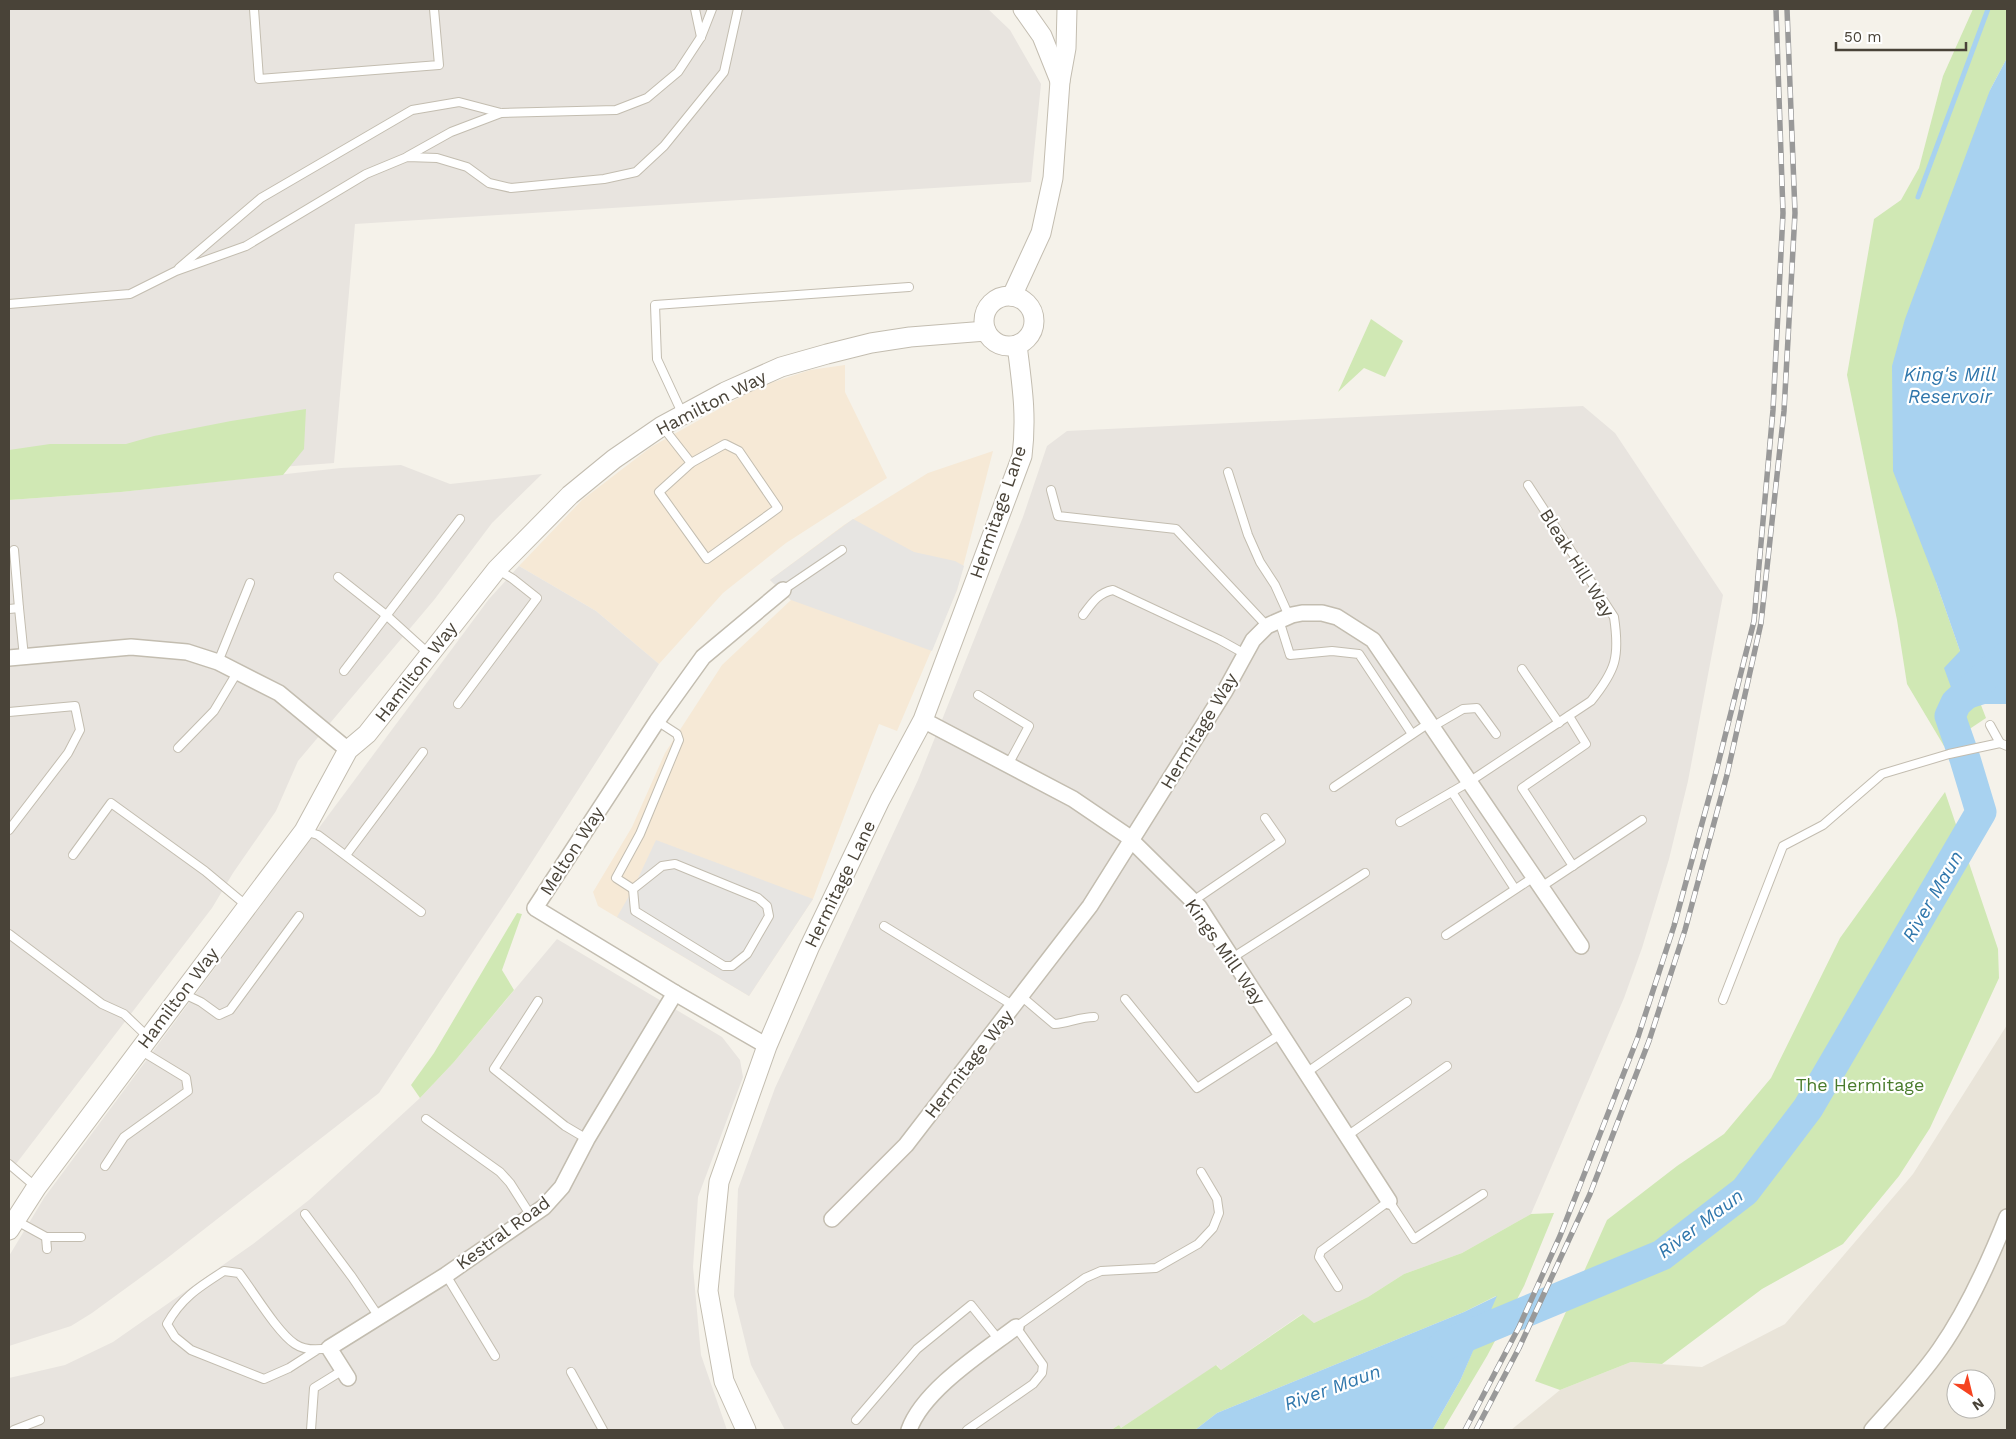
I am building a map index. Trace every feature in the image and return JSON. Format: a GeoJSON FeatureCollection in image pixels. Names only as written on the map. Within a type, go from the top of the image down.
{"type":"FeatureCollection","features":[{"type":"Feature","properties":{"kind":"street"},"geometry":{"type":"LineString","coordinates":[[1023,9],[1042,36],[1060,81]]}},
{"type":"Feature","properties":{"kind":"street"},"geometry":{"type":"LineString","coordinates":[[1012,296],[1041,233],[1054,178],[1060,81],[1066,48],[1067,9]]}},
{"type":"Feature","properties":{"kind":"street"},"geometry":{"type":"LineString","coordinates":[[1002,296],[1012,296],[1024,300],[1033,312],[1032,331],[1027,339],[1017,345],[1001,346],[992,341],[986,331],[984,315],[988,306],[1002,296]]}},
{"type":"Feature","properties":{"kind":"street","name":"Hamilton Way"},"geometry":{"type":"LineString","coordinates":[[12,1226],[36,1188],[304,831],[348,750],[367,734],[497,569],[570,495],[614,459],[662,426],[725,392],[781,367],[871,343],[902,338],[986,331]]}},
{"type":"Feature","properties":{"kind":"street","name":"Hermitage Lane"},"geometry":{"type":"LineString","coordinates":[[746,1430],[724,1381],[708,1291],[719,1182],[767,1046],[813,939],[880,800],[923,720],[1022,456],[1025,427],[1024,394],[1017,345]]}},
{"type":"Feature","properties":{"kind":"street","name":"Melton Way"},"geometry":{"type":"LineString","coordinates":[[767,1046],[674,993],[535,908],[657,721],[703,657],[783,590]]}},
{"type":"Feature","properties":{"kind":"street"},"geometry":{"type":"LineString","coordinates":[[1278,620],[1302,613],[1322,613],[1337,618],[1373,640],[1378,665],[1431,725],[1581,946]]}},
{"type":"Feature","properties":{"kind":"street","name":"Hermitage Way"},"geometry":{"type":"LineString","coordinates":[[832,1219],[906,1145],[1090,906],[1225,692],[1253,640],[1278,620]]}},
{"type":"Feature","properties":{"kind":"street"},"geometry":{"type":"LineString","coordinates":[[16,657],[131,647],[186,652],[218,662],[279,693],[348,750]]}},
{"type":"Feature","properties":{"kind":"street","name":"Kings Mill Way"},"geometry":{"type":"LineString","coordinates":[[923,720],[1073,799],[1131,841],[1199,907],[1389,1201]]}},
{"type":"Feature","properties":{"kind":"street","name":"Kestral Road"},"geometry":{"type":"LineString","coordinates":[[323,1349],[380,1317],[446,1275],[544,1207],[562,1187],[587,1139],[674,993]]}},
{"type":"Feature","properties":{"kind":"street"},"geometry":{"type":"LineString","coordinates":[[1872,1430],[1912,1385],[1941,1348],[1971,1295],[1995,1247],[2007,1217]]}},
{"type":"Feature","properties":{"kind":"street"},"geometry":{"type":"LineString","coordinates":[[909,1430],[931,1396],[963,1367],[1016,1327]]}},
{"type":"Feature","properties":{"kind":"street"},"geometry":{"type":"LineString","coordinates":[[323,1349],[345,1374]]}},
{"type":"Feature","properties":{"kind":"lane"},"geometry":{"type":"LineString","coordinates":[[254,9],[259,79],[439,65],[434,9]]}},
{"type":"Feature","properties":{"kind":"lane"},"geometry":{"type":"LineString","coordinates":[[695,9],[701,37]]}},
{"type":"Feature","properties":{"kind":"lane"},"geometry":{"type":"LineString","coordinates":[[176,271],[261,198],[412,110],[459,102],[501,113],[616,110],[647,98],[678,72],[701,37],[712,9]]}},
{"type":"Feature","properties":{"kind":"lane"},"geometry":{"type":"LineString","coordinates":[[407,157],[438,158],[467,167],[489,183],[511,188],[604,179],[636,172],[664,146],[724,72],[738,9]]}},
{"type":"Feature","properties":{"kind":"lane"},"geometry":{"type":"LineString","coordinates":[[9,304],[130,294],[176,271],[246,246],[366,174],[407,157],[451,132],[501,113]]}},
{"type":"Feature","properties":{"kind":"lane"},"geometry":{"type":"LineString","coordinates":[[683,415],[657,359],[655,305],[909,287]]}},
{"type":"Feature","properties":{"kind":"lane"},"geometry":{"type":"LineString","coordinates":[[662,426],[691,463]]}},
{"type":"Feature","properties":{"kind":"lane"},"geometry":{"type":"LineString","coordinates":[[725,444],[739,452],[778,508],[707,559],[658,492],[691,463],[725,444]]}},
{"type":"Feature","properties":{"kind":"lane"},"geometry":{"type":"LineString","coordinates":[[1228,472],[1248,534],[1260,562],[1276,585],[1278,620],[1290,655],[1332,651],[1359,654],[1378,665],[1412,734]]}},
{"type":"Feature","properties":{"kind":"lane","name":"Bleak Hill Way"},"geometry":{"type":"LineString","coordinates":[[1400,822],[1469,782],[1590,701],[1605,684],[1614,666],[1618,643],[1614,617],[1528,485]]}},
{"type":"Feature","properties":{"kind":"lane"},"geometry":{"type":"LineString","coordinates":[[1051,490],[1058,516],[1176,529],[1278,620]]}},
{"type":"Feature","properties":{"kind":"lane"},"geometry":{"type":"LineString","coordinates":[[344,672],[460,518]]}},
{"type":"Feature","properties":{"kind":"lane"},"geometry":{"type":"LineString","coordinates":[[14,550],[19,608],[16,657]]}},
{"type":"Feature","properties":{"kind":"lane"},"geometry":{"type":"LineString","coordinates":[[783,590],[842,550]]}},
{"type":"Feature","properties":{"kind":"lane"},"geometry":{"type":"LineString","coordinates":[[458,704],[537,598],[514,579],[497,569]]}},
{"type":"Feature","properties":{"kind":"lane"},"geometry":{"type":"LineString","coordinates":[[338,577],[386,615],[430,655]]}},
{"type":"Feature","properties":{"kind":"lane"},"geometry":{"type":"LineString","coordinates":[[218,662],[250,583]]}},
{"type":"Feature","properties":{"kind":"lane"},"geometry":{"type":"LineString","coordinates":[[1083,615],[1097,596],[1113,590],[1220,640],[1245,654]]}},
{"type":"Feature","properties":{"kind":"lane"},"geometry":{"type":"LineString","coordinates":[[9,609],[19,608]]}},
{"type":"Feature","properties":{"kind":"lane"},"geometry":{"type":"LineString","coordinates":[[1522,669],[1559,723]]}},
{"type":"Feature","properties":{"kind":"lane"},"geometry":{"type":"LineString","coordinates":[[178,748],[214,711],[238,671]]}},
{"type":"Feature","properties":{"kind":"lane"},"geometry":{"type":"LineString","coordinates":[[978,695],[1029,726],[1008,765]]}},
{"type":"Feature","properties":{"kind":"lane"},"geometry":{"type":"LineString","coordinates":[[9,712],[75,706],[80,730],[68,753],[9,830]]}},
{"type":"Feature","properties":{"kind":"lane"},"geometry":{"type":"LineString","coordinates":[[1334,787],[1412,734],[1463,709],[1477,708],[1496,734]]}},
{"type":"Feature","properties":{"kind":"lane"},"geometry":{"type":"LineString","coordinates":[[1569,716],[1586,744],[1522,788],[1573,866]]}},
{"type":"Feature","properties":{"kind":"lane"},"geometry":{"type":"LineString","coordinates":[[633,889],[616,878],[640,834],[679,740],[677,734],[657,721]]}},
{"type":"Feature","properties":{"kind":"lane"},"geometry":{"type":"LineString","coordinates":[[1990,724],[2004,745]]}},
{"type":"Feature","properties":{"kind":"lane"},"geometry":{"type":"LineString","coordinates":[[1724,1000],[1783,846],[1823,825],[1882,774],[1958,752],[1984,746],[2004,745]]}},
{"type":"Feature","properties":{"kind":"lane"},"geometry":{"type":"LineString","coordinates":[[346,856],[423,752]]}},
{"type":"Feature","properties":{"kind":"lane"},"geometry":{"type":"LineString","coordinates":[[1452,792],[1516,889]]}},
{"type":"Feature","properties":{"kind":"lane"},"geometry":{"type":"LineString","coordinates":[[73,855],[111,803],[205,871],[247,906]]}},
{"type":"Feature","properties":{"kind":"lane"},"geometry":{"type":"LineString","coordinates":[[1193,901],[1281,841],[1265,818]]}},
{"type":"Feature","properties":{"kind":"lane"},"geometry":{"type":"LineString","coordinates":[[1446,935],[1516,889],[1573,866],[1642,820]]}},
{"type":"Feature","properties":{"kind":"lane"},"geometry":{"type":"LineString","coordinates":[[304,831],[318,835],[421,912]]}},
{"type":"Feature","properties":{"kind":"lane"},"geometry":{"type":"LineString","coordinates":[[675,864],[758,898],[767,906],[769,916],[746,954],[732,966],[724,966],[635,911],[633,889],[662,866],[675,864]]}},
{"type":"Feature","properties":{"kind":"lane"},"geometry":{"type":"LineString","coordinates":[[1232,958],[1365,873]]}},
{"type":"Feature","properties":{"kind":"lane"},"geometry":{"type":"LineString","coordinates":[[182,993],[201,1002],[219,1015],[230,1010],[299,916]]}},
{"type":"Feature","properties":{"kind":"lane"},"geometry":{"type":"LineString","coordinates":[[884,926],[1018,1001],[1054,1024],[1062,1024],[1084,1017],[1094,1017]]}},
{"type":"Feature","properties":{"kind":"lane"},"geometry":{"type":"LineString","coordinates":[[9,934],[102,1004],[124,1014],[144,1044],[186,1078],[188,1091],[124,1137],[105,1166]]}},
{"type":"Feature","properties":{"kind":"lane"},"geometry":{"type":"LineString","coordinates":[[1125,999],[1196,1088],[1281,1034]]}},
{"type":"Feature","properties":{"kind":"lane"},"geometry":{"type":"LineString","coordinates":[[538,1001],[494,1069],[565,1126],[587,1139]]}},
{"type":"Feature","properties":{"kind":"lane"},"geometry":{"type":"LineString","coordinates":[[1306,1073],[1407,1002]]}},
{"type":"Feature","properties":{"kind":"lane"},"geometry":{"type":"LineString","coordinates":[[1347,1136],[1447,1066]]}},
{"type":"Feature","properties":{"kind":"lane"},"geometry":{"type":"LineString","coordinates":[[426,1119],[500,1172],[510,1183],[531,1216]]}},
{"type":"Feature","properties":{"kind":"lane"},"geometry":{"type":"LineString","coordinates":[[9,1164],[36,1188]]}},
{"type":"Feature","properties":{"kind":"lane"},"geometry":{"type":"LineString","coordinates":[[967,1430],[1033,1384],[1042,1373],[1043,1366],[1016,1327],[1085,1278],[1101,1272],[1156,1268],[1198,1244],[1213,1228],[1219,1213],[1217,1199],[1201,1172]]}},
{"type":"Feature","properties":{"kind":"lane"},"geometry":{"type":"LineString","coordinates":[[1338,1287],[1319,1258],[1320,1251],[1389,1201],[1414,1239],[1483,1194]]}},
{"type":"Feature","properties":{"kind":"lane"},"geometry":{"type":"LineString","coordinates":[[305,1214],[380,1317]]}},
{"type":"Feature","properties":{"kind":"lane"},"geometry":{"type":"LineString","coordinates":[[12,1226],[46,1237],[81,1237]]}},
{"type":"Feature","properties":{"kind":"lane"},"geometry":{"type":"LineString","coordinates":[[46,1237],[47,1249]]}},
{"type":"Feature","properties":{"kind":"lane"},"geometry":{"type":"LineString","coordinates":[[224,1271],[239,1273],[278,1327],[290,1339],[296,1344],[323,1349],[289,1368],[264,1379],[190,1350],[175,1337],[167,1324],[176,1308],[206,1282],[224,1271]]}},
{"type":"Feature","properties":{"kind":"lane"},"geometry":{"type":"LineString","coordinates":[[446,1275],[496,1356]]}},
{"type":"Feature","properties":{"kind":"lane"},"geometry":{"type":"LineString","coordinates":[[856,1420],[917,1349],[971,1305],[999,1340]]}},
{"type":"Feature","properties":{"kind":"lane"},"geometry":{"type":"LineString","coordinates":[[571,1372],[603,1430]]}},
{"type":"Feature","properties":{"kind":"lane"},"geometry":{"type":"LineString","coordinates":[[311,1430],[314,1388],[345,1374]]}},
{"type":"Feature","properties":{"kind":"lane"},"geometry":{"type":"LineString","coordinates":[[14,1430],[40,1420]]}},
{"type":"Feature","properties":{"kind":"shaded area"},"geometry":{"type":"Polygon","coordinates":[[[9,9],[988,9],[1010,30],[1041,84],[1031,182],[355,224],[334,463],[9,487],[9,9]]]}},
{"type":"Feature","properties":{"kind":"shaded area"},"geometry":{"type":"Polygon","coordinates":[[[845,365],[845,392],[887,478],[786,543],[723,593],[659,664],[596,611],[519,566],[582,500],[651,447],[758,387],[810,370],[845,365]]]}},
{"type":"Feature","properties":{"kind":"shaded area"},"geometry":{"type":"Polygon","coordinates":[[[1583,406],[1615,433],[1723,595],[1688,781],[1669,859],[1642,948],[1624,998],[1531,1214],[1462,1253],[1404,1274],[1368,1297],[1314,1323],[1302,1314],[1221,1370],[1217,1365],[1121,1428],[1119,1425],[1111,1430],[785,1430],[751,1365],[734,1296],[738,1189],[775,1088],[918,780],[1023,517],[1047,446],[1067,431],[1583,406]]]}},
{"type":"Feature","properties":{"kind":"shaded area"},"geometry":{"type":"Polygon","coordinates":[[[993,451],[957,590],[897,731],[879,724],[813,899],[749,996],[598,906],[593,892],[632,827],[665,753],[722,665],[791,600],[770,580],[844,525],[928,473],[993,451]]]}},
{"type":"Feature","properties":{"kind":"shaded area"},"geometry":{"type":"Polygon","coordinates":[[[401,465],[450,484],[542,474],[492,523],[434,600],[298,761],[276,811],[233,873],[212,908],[9,1173],[9,500],[121,492],[341,468],[401,465]]]}},
{"type":"Feature","properties":{"kind":"shaded area"},"geometry":{"type":"Polygon","coordinates":[[[853,519],[914,552],[955,561],[964,566],[957,590],[932,651],[791,600],[770,580],[853,519]]]}},
{"type":"Feature","properties":{"kind":"shaded area"},"geometry":{"type":"Polygon","coordinates":[[[519,566],[596,611],[659,664],[506,902],[379,1093],[166,1259],[92,1313],[71,1326],[9,1346],[9,1256],[44,1198],[489,599],[519,566]]]}},
{"type":"Feature","properties":{"kind":"shaded area"},"geometry":{"type":"Polygon","coordinates":[[[656,840],[813,899],[749,996],[617,917],[633,889],[656,840]]]}},
{"type":"Feature","properties":{"kind":"shaded area"},"geometry":{"type":"Polygon","coordinates":[[[557,939],[722,1037],[740,1060],[743,1077],[698,1197],[693,1267],[701,1355],[727,1430],[9,1430],[9,1378],[65,1365],[113,1342],[253,1244],[309,1200],[420,1098],[454,1062],[557,939]]]}},
{"type":"Feature","properties":{"kind":"shaded area"},"geometry":{"type":"Polygon","coordinates":[[[2007,1025],[2007,1430],[1511,1430],[1560,1390],[1631,1362],[1702,1367],[1785,1324],[1913,1174],[2007,1025]]]}},
{"type":"Feature","properties":{"kind":"green space"},"geometry":{"type":"Polygon","coordinates":[[[1973,9],[2007,9],[2007,58],[1990,90],[1936,582],[1986,718],[1944,746],[1907,684],[1897,620],[1847,375],[1874,219],[1901,200],[1919,168],[1943,76],[1973,9]]]}},
{"type":"Feature","properties":{"kind":"green space"},"geometry":{"type":"Polygon","coordinates":[[[1371,319],[1403,341],[1385,377],[1364,368],[1338,392],[1371,319]]]}},
{"type":"Feature","properties":{"kind":"green space"},"geometry":{"type":"Polygon","coordinates":[[[306,409],[304,449],[283,475],[121,492],[9,500],[9,450],[50,444],[126,444],[154,436],[231,421],[306,409]]]}},
{"type":"Feature","properties":{"kind":"green space","name":"The Hermitage"},"geometry":{"type":"Polygon","coordinates":[[[1945,792],[1998,949],[1999,978],[1930,1128],[1899,1176],[1843,1244],[1762,1289],[1662,1364],[1631,1362],[1560,1390],[1535,1381],[1607,1220],[1677,1166],[1724,1134],[1771,1078],[1840,938],[1945,792]]]}},
{"type":"Feature","properties":{"kind":"green space"},"geometry":{"type":"Polygon","coordinates":[[[517,913],[522,914],[502,970],[514,990],[454,1062],[420,1098],[411,1085],[434,1053],[517,913]]]}},
{"type":"Feature","properties":{"kind":"green space"},"geometry":{"type":"Polygon","coordinates":[[[1554,1213],[1524,1286],[1487,1356],[1443,1430],[1432,1430],[1460,1381],[1496,1296],[1464,1312],[1217,1413],[1195,1430],[1111,1430],[1119,1425],[1121,1428],[1216,1365],[1221,1370],[1303,1314],[1314,1323],[1368,1297],[1404,1274],[1462,1253],[1531,1214],[1554,1213]]]}},
{"type":"Feature","properties":{"kind":"water","name":"King's Mill Reservoir"},"geometry":{"type":"Polygon","coordinates":[[[2007,58],[2007,704],[1985,704],[1960,712],[1944,668],[1960,651],[1936,582],[1893,471],[1892,366],[1905,319],[1990,90],[2007,58]]]}},
{"type":"Feature","properties":{"kind":"water"},"geometry":{"type":"Polygon","coordinates":[[[1497,1296],[1460,1381],[1432,1430],[1195,1430],[1217,1413],[1464,1312],[1497,1296]]]}},
{"type":"Feature","properties":{"kind":"waterway"},"geometry":{"type":"LineString","coordinates":[[1918,197],[1988,9]]}},
{"type":"Feature","properties":{"kind":"waterway","name":"River Maun"},"geometry":{"type":"LineString","coordinates":[[1443,1346],[1662,1255],[1745,1191],[1808,1108],[1981,812],[1950,716],[1956,703],[2007,657]]}},
{"type":"Feature","properties":{"kind":"railway"},"geometry":{"type":"LineString","coordinates":[[1465,1430],[1519,1327],[1560,1236],[1638,1037],[1674,926],[1716,772],[1754,621],[1773,410],[1783,213],[1776,9]]}},
{"type":"Feature","properties":{"kind":"railway"},"geometry":{"type":"LineString","coordinates":[[1476,1430],[1519,1348],[1590,1194],[1649,1041],[1685,930],[1727,775],[1761,623],[1784,411],[1795,213],[1787,9]]}}]}
